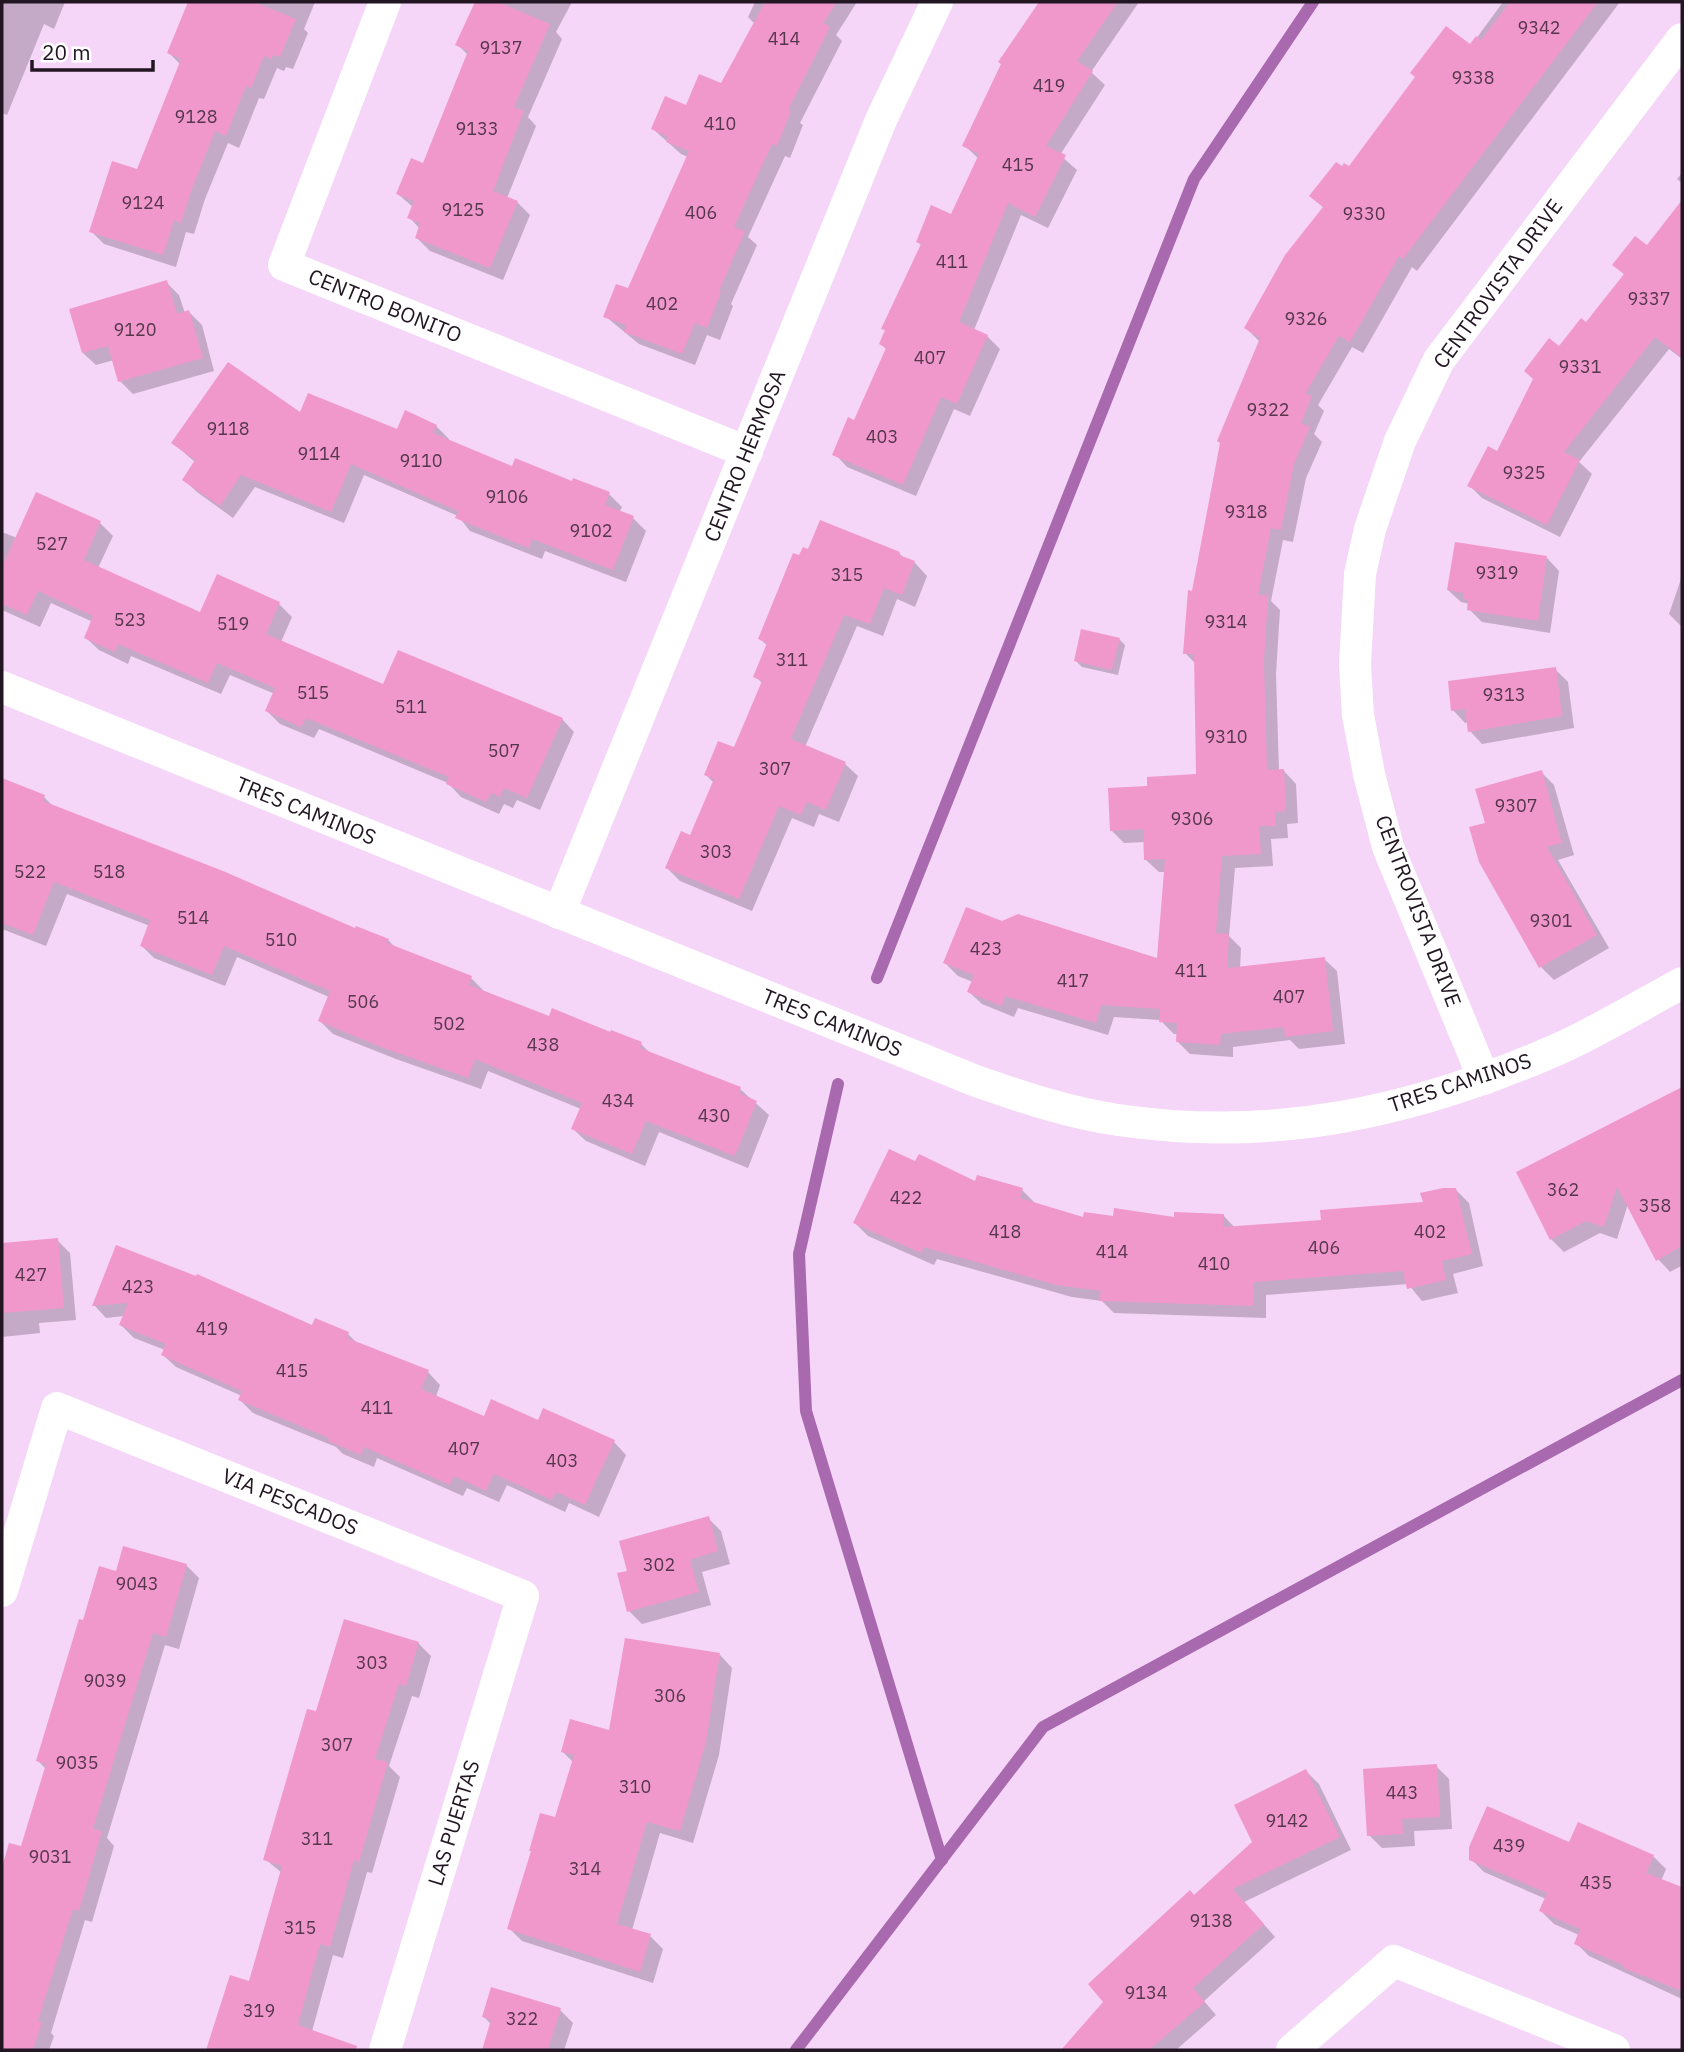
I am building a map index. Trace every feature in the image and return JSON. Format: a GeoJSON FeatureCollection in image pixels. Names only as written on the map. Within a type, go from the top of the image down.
{"type":"FeatureCollection","features":[{"type":"Feature","properties":{"kind":"street","name":"CENTRO BONITO"},"geometry":{"type":"LineString","coordinates":[[385,2],[284,265],[747,452]]}},
{"type":"Feature","properties":{"kind":"street","name":"CENTRO HERMOSA"},"geometry":{"type":"LineString","coordinates":[[559,913],[881,120],[937,2]]}},
{"type":"Feature","properties":{"kind":"street","name":"CENTROVISTA DRIVE"},"geometry":{"type":"LineString","coordinates":[[1485,1079],[1388,847],[1369,774],[1358,715],[1354,664],[1360,574],[1370,529],[1401,441],[1440,360],[1682,39]]}},
{"type":"Feature","properties":{"kind":"street","name":"TRES CAMINOS"},"geometry":{"type":"LineString","coordinates":[[2,687],[976,1081],[1039,1102],[1117,1120],[1195,1128],[1280,1127],[1399,1106],[1485,1079],[1559,1048],[1682,983]]}},
{"type":"Feature","properties":{"kind":"street","name":"VIA PESCADOS"},"geometry":{"type":"LineString","coordinates":[[2,1591],[57,1408],[523,1596]]}},
{"type":"Feature","properties":{"kind":"street","name":"LAS PUERTAS"},"geometry":{"type":"LineString","coordinates":[[385,2050],[523,1596]]}},
{"type":"Feature","properties":{"kind":"street"},"geometry":{"type":"LineString","coordinates":[[1292,2050],[1394,1961],[1614,2050]]}},
{"type":"Feature","properties":{"kind":"building"},"geometry":{"type":"Polygon","coordinates":[[[188,2],[254,2],[296,19],[280,57],[273,55],[271,59],[264,56],[251,88],[246,86],[226,136],[215,131],[181,223],[174,220],[163,255],[89,232],[112,161],[137,169],[181,59],[167,53],[188,2]]]}},
{"type":"Feature","properties":{"kind":"building"},"geometry":{"type":"Polygon","coordinates":[[[475,2],[498,2],[550,24],[514,107],[524,111],[493,191],[518,201],[490,268],[415,238],[420,223],[407,218],[414,201],[396,194],[411,158],[423,163],[468,51],[455,45],[475,2]]]}},
{"type":"Feature","properties":{"kind":"building"},"geometry":{"type":"Polygon","coordinates":[[[765,2],[837,2],[823,23],[830,27],[788,110],[791,111],[777,146],[772,144],[734,227],[745,231],[719,291],[721,292],[707,328],[695,323],[682,354],[624,332],[626,325],[603,317],[616,284],[628,288],[689,151],[666,142],[668,137],[651,129],[665,96],[686,105],[699,74],[721,83],[765,2]]]}},
{"type":"Feature","properties":{"kind":"building"},"geometry":{"type":"Polygon","coordinates":[[[1039,2],[1118,2],[1077,61],[1093,71],[1046,146],[1066,155],[1035,217],[1008,203],[959,322],[988,335],[957,404],[941,397],[903,485],[832,455],[848,417],[854,420],[886,348],[879,344],[885,330],[881,329],[921,244],[916,242],[931,205],[951,214],[979,154],[962,146],[1001,64],[998,62],[1039,2]]]}},
{"type":"Feature","properties":{"kind":"building"},"geometry":{"type":"Polygon","coordinates":[[[1510,2],[1598,2],[1403,259],[1399,256],[1350,342],[1339,336],[1305,394],[1312,396],[1301,423],[1310,427],[1294,464],[1281,530],[1271,528],[1258,595],[1268,595],[1264,661],[1267,770],[1284,769],[1286,811],[1275,812],[1276,826],[1259,826],[1261,854],[1222,856],[1216,933],[1229,934],[1227,968],[1325,957],[1333,1031],[1285,1037],[1284,1027],[1221,1034],[1220,1045],[1176,1042],[1177,1023],[1159,1022],[1160,1009],[1101,1005],[1096,1023],[1005,996],[1002,1006],[967,992],[974,975],[943,963],[966,907],[1002,921],[1018,914],[1157,958],[1165,859],[1144,860],[1143,829],[1110,831],[1108,788],[1147,786],[1147,777],[1196,774],[1194,654],[1183,654],[1188,590],[1192,591],[1220,443],[1217,441],[1260,338],[1244,328],[1285,255],[1323,207],[1309,196],[1336,162],[1349,166],[1415,77],[1410,73],[1446,26],[1470,44],[1476,36],[1481,40],[1510,2]]]}},
{"type":"Feature","properties":{"kind":"building"},"geometry":{"type":"Polygon","coordinates":[[[1682,200],[1682,358],[1655,337],[1564,452],[1580,460],[1547,525],[1467,486],[1488,446],[1497,451],[1533,379],[1524,371],[1549,338],[1559,346],[1581,318],[1586,322],[1624,274],[1612,265],[1635,236],[1647,245],[1682,200]]]}},
{"type":"Feature","properties":{"kind":"building"},"geometry":{"type":"Polygon","coordinates":[[[167,280],[177,314],[189,310],[203,358],[118,382],[108,346],[82,353],[69,309],[167,280]]]}},
{"type":"Feature","properties":{"kind":"building"},"geometry":{"type":"Polygon","coordinates":[[[228,362],[300,412],[308,393],[397,429],[405,410],[437,425],[433,433],[512,466],[515,458],[572,481],[573,478],[610,492],[605,505],[634,516],[613,570],[532,539],[529,548],[455,518],[458,511],[351,464],[331,512],[241,475],[220,506],[182,480],[195,460],[171,443],[228,362]]]}},
{"type":"Feature","properties":{"kind":"building"},"geometry":{"type":"Polygon","coordinates":[[[36,492],[101,521],[84,560],[200,612],[217,574],[280,602],[266,634],[383,684],[398,650],[563,718],[527,798],[504,788],[500,797],[491,793],[486,802],[446,784],[449,777],[306,718],[301,727],[265,711],[275,688],[217,663],[208,683],[118,644],[115,652],[84,638],[93,616],[38,591],[27,615],[2,604],[2,567],[36,492]]]}},
{"type":"Feature","properties":{"kind":"building"},"geometry":{"type":"Polygon","coordinates":[[[820,520],[900,552],[899,555],[915,561],[902,595],[884,588],[870,624],[844,615],[791,739],[846,762],[826,810],[807,802],[801,815],[779,806],[739,899],[665,868],[681,831],[690,835],[714,779],[704,775],[718,741],[734,747],[762,681],[753,677],[767,643],[758,639],[793,553],[799,555],[803,547],[808,549],[820,520]]]}},
{"type":"Feature","properties":{"kind":"building"},"geometry":{"type":"Polygon","coordinates":[[[1455,542],[1547,556],[1538,621],[1467,610],[1468,600],[1463,599],[1464,593],[1447,590],[1455,542]]]}},
{"type":"Feature","properties":{"kind":"building"},"geometry":{"type":"Polygon","coordinates":[[[1081,629],[1120,638],[1112,670],[1074,661],[1081,629]]]}},
{"type":"Feature","properties":{"kind":"building"},"geometry":{"type":"Polygon","coordinates":[[[1556,667],[1562,716],[1468,732],[1465,709],[1451,711],[1448,681],[1556,667]]]}},
{"type":"Feature","properties":{"kind":"building"},"geometry":{"type":"Polygon","coordinates":[[[1542,770],[1562,843],[1547,847],[1597,935],[1539,968],[1479,862],[1469,827],[1485,823],[1475,789],[1542,770]]]}},
{"type":"Feature","properties":{"kind":"building"},"geometry":{"type":"Polygon","coordinates":[[[2,778],[45,795],[43,801],[223,871],[355,928],[356,926],[389,939],[387,943],[472,976],[469,985],[549,1016],[552,1008],[610,1032],[611,1030],[642,1042],[640,1048],[741,1087],[739,1093],[757,1101],[735,1156],[646,1121],[632,1154],[571,1129],[582,1103],[475,1059],[468,1078],[318,1021],[330,991],[224,946],[212,975],[140,946],[150,920],[54,882],[33,935],[2,923],[2,778]]]}},
{"type":"Feature","properties":{"kind":"building"},"geometry":{"type":"Polygon","coordinates":[[[1682,1087],[1682,1246],[1656,1261],[1617,1187],[1604,1227],[1586,1221],[1550,1240],[1516,1172],[1682,1087]]]}},
{"type":"Feature","properties":{"kind":"building"},"geometry":{"type":"Polygon","coordinates":[[[889,1149],[915,1161],[919,1154],[975,1181],[977,1175],[1023,1188],[1020,1198],[1083,1217],[1084,1212],[1113,1216],[1114,1208],[1174,1217],[1174,1212],[1224,1214],[1223,1227],[1321,1220],[1320,1210],[1423,1202],[1420,1193],[1456,1188],[1472,1254],[1442,1261],[1446,1280],[1407,1289],[1403,1271],[1254,1282],[1253,1306],[1099,1301],[1101,1291],[1056,1285],[924,1247],[921,1253],[853,1223],[889,1149]]]}},
{"type":"Feature","properties":{"kind":"building"},"geometry":{"type":"Polygon","coordinates":[[[58,1238],[64,1308],[2,1313],[2,1243],[58,1238]]]}},
{"type":"Feature","properties":{"kind":"building"},"geometry":{"type":"Polygon","coordinates":[[[116,1245],[196,1276],[197,1274],[312,1325],[315,1318],[349,1332],[347,1338],[429,1370],[421,1389],[484,1416],[491,1399],[538,1420],[543,1408],[615,1440],[585,1505],[556,1492],[552,1500],[494,1474],[486,1491],[454,1476],[450,1485],[364,1447],[361,1455],[328,1441],[329,1438],[238,1400],[242,1391],[161,1355],[166,1344],[119,1325],[128,1303],[92,1306],[116,1245]]]}},
{"type":"Feature","properties":{"kind":"building"},"geometry":{"type":"Polygon","coordinates":[[[709,1516],[718,1551],[690,1560],[699,1592],[627,1612],[617,1573],[627,1571],[619,1541],[709,1516]]]}},
{"type":"Feature","properties":{"kind":"building"},"geometry":{"type":"Polygon","coordinates":[[[123,1546],[187,1564],[166,1637],[153,1633],[93,1829],[102,1831],[79,1911],[73,1909],[38,2021],[42,2022],[33,2050],[2,2050],[2,1867],[9,1843],[21,1846],[46,1764],[36,1761],[79,1619],[83,1620],[99,1566],[116,1571],[123,1546]]]}},
{"type":"Feature","properties":{"kind":"building"},"geometry":{"type":"Polygon","coordinates":[[[344,1619],[419,1642],[406,1686],[399,1684],[375,1759],[388,1762],[359,1862],[354,1860],[330,1947],[320,1944],[298,2025],[357,2046],[356,2050],[206,2050],[230,1975],[249,1981],[282,1866],[263,1860],[307,1709],[316,1711],[344,1619]]]}},
{"type":"Feature","properties":{"kind":"building"},"geometry":{"type":"Polygon","coordinates":[[[625,1638],[720,1653],[706,1742],[680,1831],[647,1822],[617,1924],[651,1934],[640,1972],[507,1929],[540,1813],[555,1817],[574,1755],[561,1752],[570,1719],[609,1730],[625,1638]]]}},
{"type":"Feature","properties":{"kind":"building"},"geometry":{"type":"Polygon","coordinates":[[[1437,1764],[1440,1817],[1402,1819],[1403,1834],[1367,1836],[1363,1769],[1437,1764]]]}},
{"type":"Feature","properties":{"kind":"building"},"geometry":{"type":"Polygon","coordinates":[[[1306,1769],[1340,1837],[1233,1889],[1264,1924],[1193,1988],[1205,2002],[1149,2050],[1061,2050],[1103,2002],[1088,1984],[1190,1890],[1194,1895],[1252,1842],[1234,1805],[1306,1769]]]}},
{"type":"Feature","properties":{"kind":"building"},"geometry":{"type":"Polygon","coordinates":[[[1487,1806],[1569,1842],[1578,1822],[1654,1855],[1646,1873],[1682,1887],[1682,1991],[1623,1968],[1623,1965],[1574,1944],[1580,1929],[1539,1911],[1547,1893],[1469,1860],[1469,1847],[1487,1806]]]}},
{"type":"Feature","properties":{"kind":"building"},"geometry":{"type":"Polygon","coordinates":[[[491,1987],[561,2008],[548,2050],[482,2050],[491,2020],[482,2017],[491,1987]]]}},
{"type":"Feature","properties":{"kind":"waterway"},"geometry":{"type":"LineString","coordinates":[[877,978],[1194,179],[1313,2]]}},
{"type":"Feature","properties":{"kind":"waterway"},"geometry":{"type":"LineString","coordinates":[[838,1084],[799,1254],[806,1411],[942,1860]]}},
{"type":"Feature","properties":{"kind":"waterway"},"geometry":{"type":"LineString","coordinates":[[796,2050],[1043,1727],[1682,1380]]}}]}
